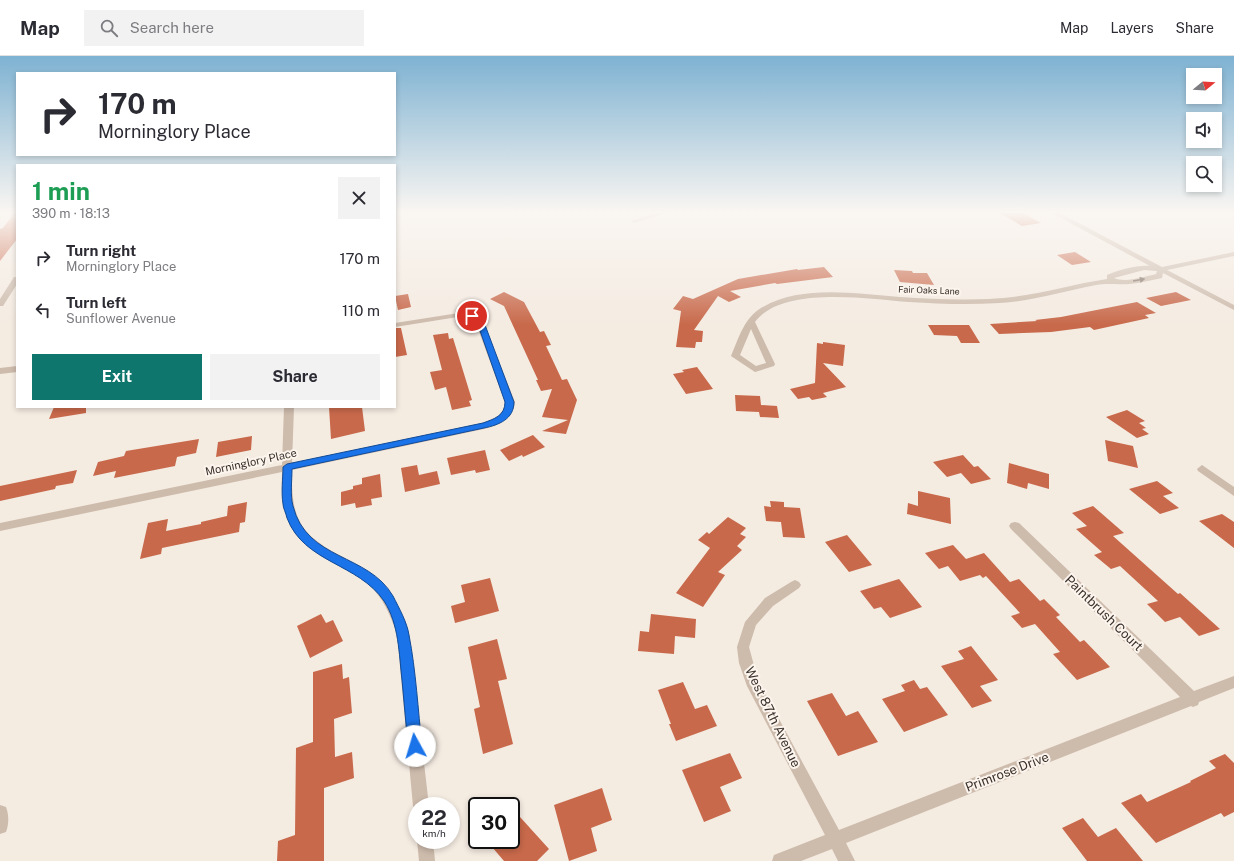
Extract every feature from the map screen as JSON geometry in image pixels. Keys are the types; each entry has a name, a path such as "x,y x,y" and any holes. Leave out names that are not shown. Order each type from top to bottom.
{"street":[{"path":"1124,250 1234,308"},
{"path":"1161,269 1234,254"},
{"name":"Fair Oaks Lane","path":"751,322 768,353 771,364 755,369 735,356 751,322 762,310 786,301 812,296 837,294 946,301 999,301 1036,296 1111,280 1123,282 1145,279 1159,276 1161,269 1144,268 1128,271 1110,277 1111,280"},
{"path":"0,304 16,280"},
{"name":"Morninglory Place","path":"0,527 484,426 505,416 510,409 510,402 482,325 478,320 472,316 456,315 396,325"},
{"path":"0,371 16,369"},
{"path":"288,408 288,504 296,526 305,539 328,556 361,572 371,579 388,598 403,634 420,797"},
{"path":"1202,469 1234,492"},
{"name":"Paintbrush Court","path":"1015,526 1193,700"},
{"name":"West 87th Avenue","path":"795,585 769,602 751,622 742,647 752,682 847,861"},
{"name":"Primrose Drive","path":"780,861 1193,700 1234,682"},
{"path":"0,813 0,826"},
{"path":"426,849 427,861"}],"building":[{"path":"0,250 9,250 0,261"},
{"path":"1075,252 1091,262 1072,265 1057,255"},
{"path":"824,267 833,277 777,284 775,283 730,291 741,297 729,302 718,296 694,330 703,331 702,342 696,342 695,348 676,347 681,311 673,309 683,296 693,299 738,279 797,269"},
{"path":"894,270 912,271 913,273 927,273 934,285 900,282"},
{"path":"504,292 524,302 540,332 544,331 551,345 546,346 562,380 567,379 577,400 566,434 542,431 568,420 542,417 552,389 541,391 536,380 538,380 504,306 490,299"},
{"path":"1176,292 1191,300 1161,306 1146,298"},
{"path":"408,294 411,307 398,310 396,296"},
{"path":"1137,302 1156,313 1145,315 1149,318 1094,330 1090,327 1051,332 999,334 990,324 1037,321 1035,320 1061,317"},
{"path":"928,325 969,325 980,343 961,343 957,336 934,335"},
{"path":"396,328 401,328 407,355 396,357"},
{"path":"448,333 449,339 453,338 472,400 469,401 471,406 452,410 446,387 435,390 430,372 442,370 433,335"},
{"path":"823,342 845,345 843,366 823,363 846,387 823,393 827,397 812,400 809,397 798,399 790,389 815,383 817,343 823,344"},
{"path":"697,367 713,389 686,394 673,374 684,372 682,370"},
{"path":"735,395 760,396 761,405 777,406 779,418 760,417 759,412 736,411"},
{"path":"54,408 86,408 86,413 49,419"},
{"path":"329,408 362,408 365,431 331,439"},
{"path":"1127,410 1145,421 1139,423 1146,428 1142,429 1149,434 1137,438 1106,417"},
{"path":"533,435 545,447 523,457 522,455 509,461 500,450"},
{"path":"252,436 251,450 216,457 218,442"},
{"path":"199,439 196,453 177,457 175,466 114,478 116,471 93,476 98,462 124,456 126,451"},
{"path":"1105,440 1133,446 1138,468 1108,461"},
{"path":"485,450 490,470 476,473 475,470 451,475 447,458"},
{"path":"963,455 974,467 978,466 991,479 971,484 961,473 947,477 933,462"},
{"path":"1009,463 1049,474 1049,489 1028,483 1027,489 1007,483"},
{"path":"417,465 419,475 437,471 440,484 405,492 401,468"},
{"path":"77,470 73,483 56,486 55,489 0,501 0,486"},
{"path":"380,474 382,497 371,499 372,505 356,508 355,503 341,506 341,492 353,489 353,486 362,484 362,478"},
{"path":"1157,481 1173,493 1163,496 1179,508 1160,514 1129,489"},
{"path":"918,491 950,498 951,524 907,514 908,503 918,506"},
{"path":"770,501 784,502 784,507 800,508 805,538 783,537 781,522 766,521 764,506 771,507"},
{"path":"247,502 245,522 240,523 239,532 162,548 161,554 140,559 148,523 168,519 166,531 201,524 201,522 227,516 228,506"},
{"path":"1093,506 1124,533 1113,536 1220,629 1199,636 1180,617 1165,622 1147,604 1158,601 1120,566 1111,569 1094,555 1102,552 1076,529 1087,526 1072,513"},
{"path":"1222,514 1234,522 1234,548 1199,521"},
{"path":"728,517 746,528 740,534 746,537 737,546 742,550 718,572 725,575 703,607 676,593 710,548 698,540 707,532 709,534"},
{"path":"847,535 872,565 849,572 825,542"},
{"path":"953,545 966,559 984,553 1010,582 1019,579 1040,601 1044,599 1060,615 1056,617 1080,642 1084,640 1110,667 1077,680 1053,654 1060,652 1035,624 1022,628 1011,616 1020,613 986,576 983,578 980,575 960,581 948,566 939,569 925,553"},
{"path":"490,578 499,611 455,623 451,606 465,602 461,585"},
{"path":"899,579 922,607 890,618 881,607 874,609 860,591"},
{"path":"321,614 326,623 333,620 343,641 310,658 297,626"},
{"path":"651,614 696,619 695,638 675,636 674,654 638,651 640,631 649,632"},
{"path":"497,639 507,679 498,681 513,744 483,754 474,709 480,707 468,647"},
{"path":"971,646 998,680 980,686 992,701 972,708 941,666 964,659 958,651"},
{"path":"342,664 343,679 349,677 352,713 334,719 335,757 352,752 354,778 324,788 324,861 277,861 278,841 295,835 296,748 313,742 313,672"},
{"path":"914,680 920,689 927,687 948,715 904,732 882,699 905,691 901,685"},
{"path":"683,682 695,709 707,705 717,726 676,741 658,690"},
{"path":"832,693 846,716 858,711 878,742 838,756 807,701"},
{"path":"730,753 742,778 720,787 731,811 704,822 682,770"},
{"path":"1225,754 1234,763 1234,812 1224,817 1221,813 1156,843 1121,803 1141,794 1147,802 1191,782 1190,781 1216,768 1209,761"},
{"path":"602,788 612,820 591,828 597,851 569,861 554,805"},
{"path":"520,817 549,849 537,861 504,861 494,849 520,849"},
{"path":"1083,818 1098,837 1116,828 1143,861 1087,861 1062,828"}],"route":[{"path":"415,746 403,634 396,615 388,598 371,579 361,572 328,556 305,539 290,515 286,494 287,467 484,426 492,424 505,416 510,409 510,402 482,325 472,316"}]}
